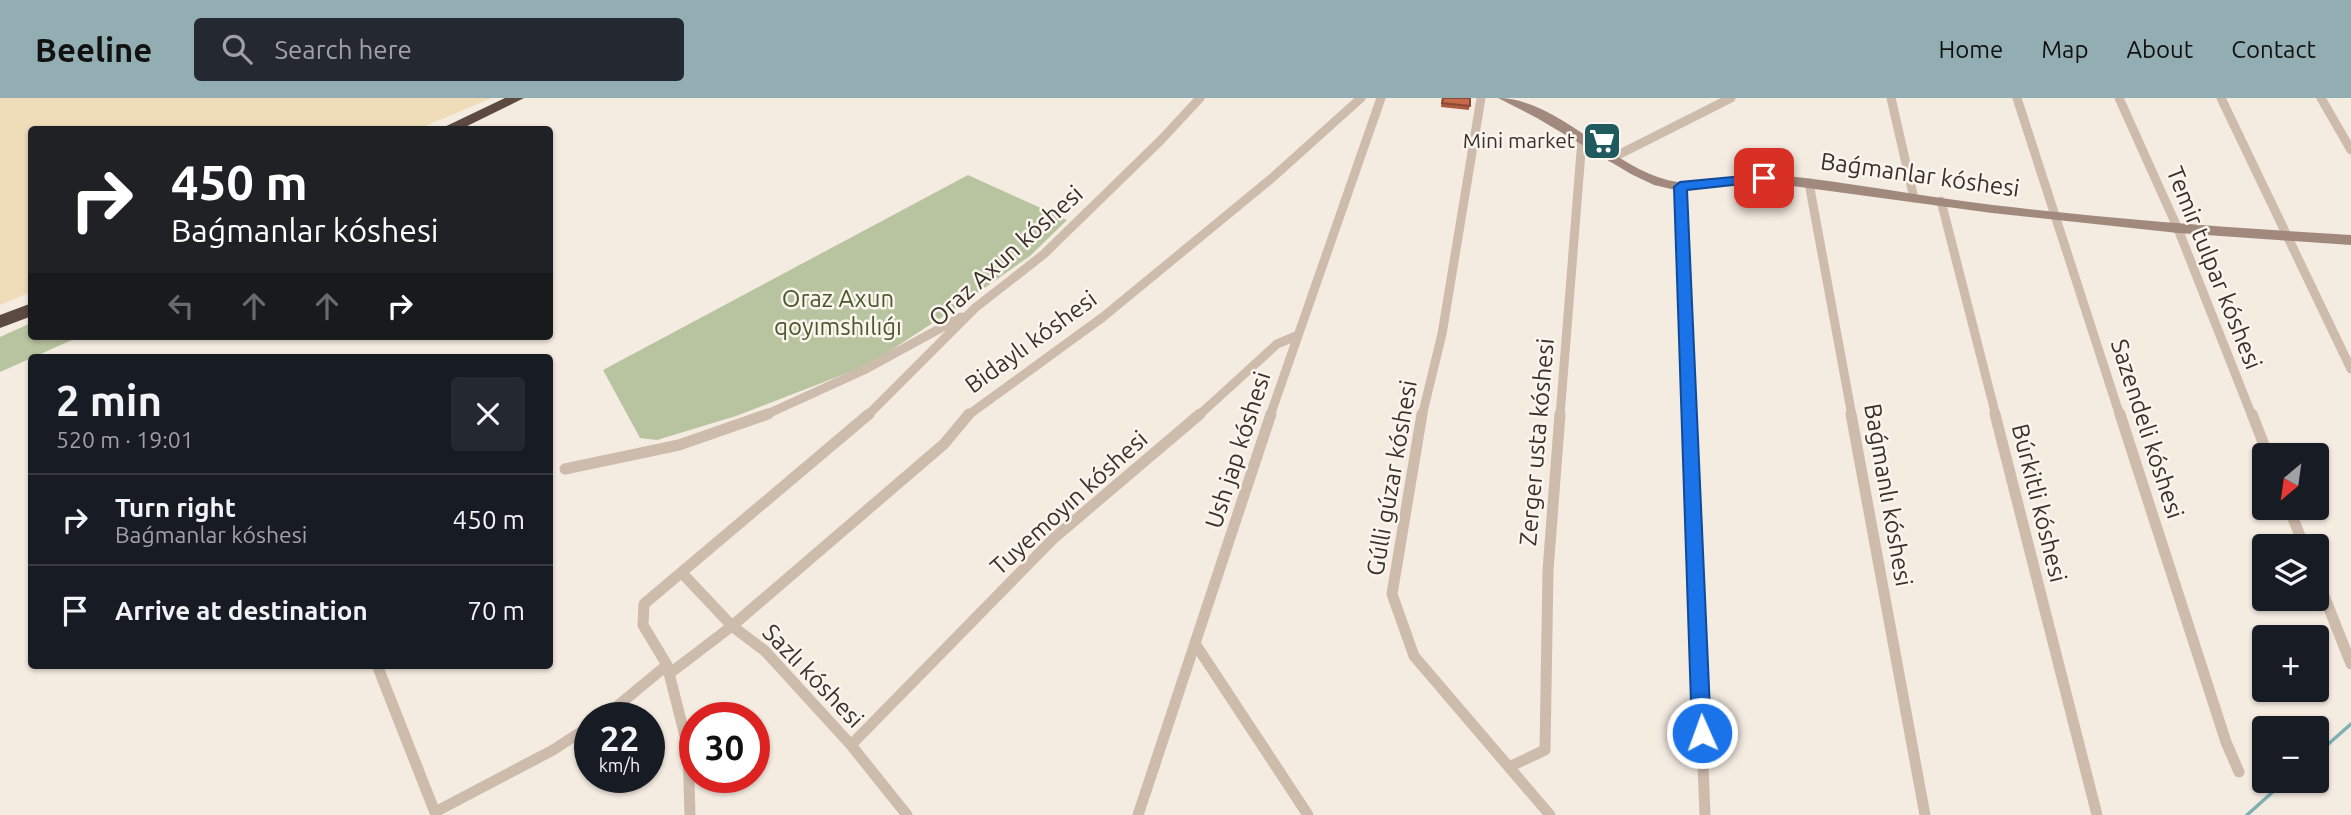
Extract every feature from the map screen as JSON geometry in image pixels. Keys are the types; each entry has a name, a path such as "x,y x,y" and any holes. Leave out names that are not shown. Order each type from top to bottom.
{"highway":[{"path":"454,126 517,98"},
{"path":"0,322 28,311"}],"street":[{"name":"Oraz Axun kóshesi","path":"668,669 643,625 644,604 866,416 975,309 1044,254 1161,140 1200,98"},
{"name":"Bidaylı kóshesi","path":"624,702 732,626 944,444 970,413 1103,317 1272,178 1361,98"},
{"name":"Ush jap kóshesi","path":"1138,815 1296,336 1381,98"},
{"name":"Gúlli gúzar kóshesi","path":"1481,98 1442,334 1423,410 1392,594 1413,656 1550,815"},
{"name":"Baǵmanlar kóshesi","path":"1504,98 1541,114 1612,158 1659,182 1680,187 1746,178 1809,183 2178,229 2351,240"},
{"path":"1612,158 1731,98"},
{"path":"1891,98 1914,198"},
{"name":"Sazendeli kóshesi","path":"2017,98 2221,729 2239,772"},
{"name":"Temir tulpar kóshesi","path":"2119,98 2178,229 2263,443"},
{"path":"2221,98 2289,234 2351,369"},
{"path":"2321,98 2351,150"},
{"name":"Zerger usta kóshesi","path":"1509,767 1545,750 1548,570 1583,139"},
{"name":"Baǵmanlı kóshesi","path":"1809,183 1925,815"},
{"path":"1680,187 1705,815"},
{"name":"Búrkitli kóshesi","path":"1941,201 2097,815"},
{"path":"565,469 694,440 815,396 884,362 975,309"},
{"name":"Tuyemoyın kóshesi","path":"851,745 1054,538 1179,433 1277,344 1296,336"},
{"name":"Sazlı kóshesi","path":"682,573 732,626 765,651 851,745 908,815"},
{"path":"2329,608 2351,664"},
{"path":"1196,645 1308,815"},
{"path":"379,669 431,797 435,813 574,736"},
{"path":"668,669 688,748 690,815"}],"green space":[{"name":"Oraz Axun qoyımshılıǵı","path":"968,175 1067,220 1030,256 868,365 736,416 657,440 640,438 603,370"},
{"path":"28,324 28,340 72,340 40,354 28,354 28,360 0,372 0,337"}],"sand":[{"path":"0,98 492,98 425,126 28,126 28,293 0,305"}],"building":[{"path":"1443,98 1470,98 1470,106 1442,103"}],"waterway":[{"path":"2329,743 2351,724"},
{"path":"2247,815 2272,793"}],"place":[{"name":"Mini market","path":"1602,141"}],"route":[{"path":"1702,733 1680,187 1764,178"}]}
